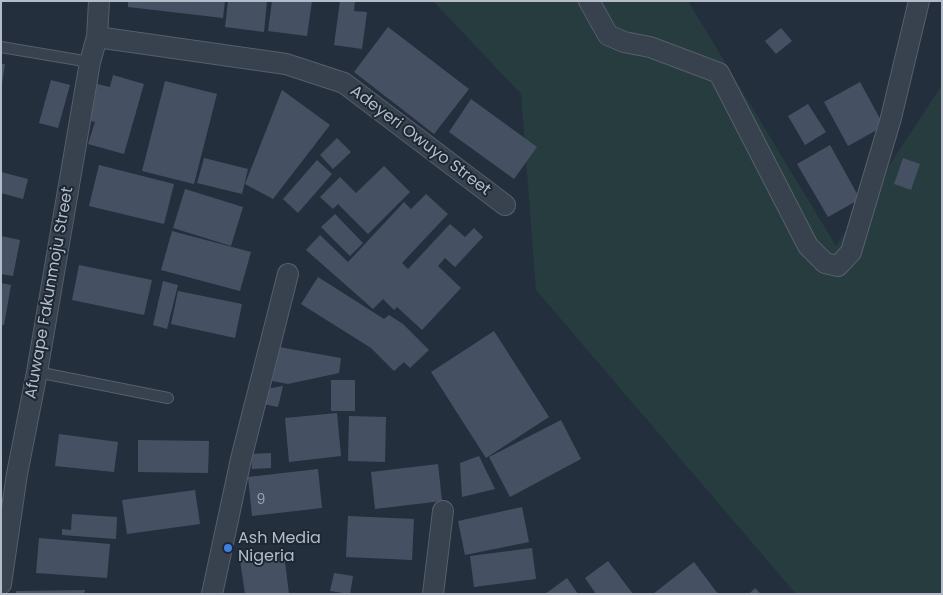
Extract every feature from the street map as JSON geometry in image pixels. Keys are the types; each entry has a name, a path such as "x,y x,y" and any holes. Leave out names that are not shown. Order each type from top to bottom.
{"street":[{"name":"Afuwape Fakunmoju Street","path":"1,584 17,474 37,372 90,62 97,37 99,1"},
{"path":"589,1 608,34 624,42 650,47 719,73 808,246 825,263 838,266 852,252 891,118 919,1"},
{"name":"Adeyeri Owuyo Street","path":"97,37 286,64 344,83 505,205"},
{"path":"212,594 240,459 288,274"},
{"path":"433,594 443,511"}],"lane":[{"path":"1,47 90,62"},
{"path":"37,372 168,398"}],"green space":[{"path":"433,1 688,1 836,246 942,85 942,594 796,594 536,290 521,94"}],"building":[{"path":"128,1 225,1 223,18 128,7"},
{"path":"228,1 267,1 264,32 225,27"},
{"path":"272,1 312,1 307,36 268,31"},
{"path":"340,1 355,1 354,11 367,12 362,49 334,45"},
{"path":"388,27 469,89 434,134 354,72"},
{"path":"781,28 792,41 776,54 765,41"},
{"path":"1,64 5,64 2,84 1,84"},
{"path":"113,75 144,84 124,154 88,144 95,122 83,119 93,83 110,87"},
{"path":"51,80 70,85 58,128 39,123"},
{"path":"165,81 217,94 194,184 142,171"},
{"path":"860,82 884,126 848,146 824,102"},
{"path":"282,90 330,125 273,199 245,184"},
{"path":"471,99 537,147 514,179 449,132"},
{"path":"808,104 826,132 805,145 788,116"},
{"path":"337,138 351,152 333,169 320,155"},
{"path":"830,145 860,199 828,217 797,164"},
{"path":"204,158 248,169 242,194 197,183"},
{"path":"903,158 920,164 911,190 894,184"},
{"path":"317,160 332,174 298,213 283,199"},
{"path":"99,165 174,184 164,224 89,206"},
{"path":"384,166 410,192 368,234 338,204 333,209 320,197 340,177 356,193"},
{"path":"1,172 28,179 23,199 1,193"},
{"path":"185,189 243,207 231,246 173,228"},
{"path":"426,194 448,214 402,263 408,269 450,224 465,237 474,228 483,237 455,267 445,258 438,266 461,288 422,330 397,307 394,310 383,299 373,309 306,250 320,235 348,262 404,202 411,209"},
{"path":"335,214 363,243 350,256 321,227"},
{"path":"172,231 251,252 240,291 161,270"},
{"path":"1,236 20,240 13,276 1,274"},
{"path":"79,265 152,280 144,315 72,300"},
{"path":"318,277 384,319 389,315 403,324 429,350 410,368 404,362 394,371 371,348 301,304"},
{"path":"163,281 178,285 167,329 153,325"},
{"path":"1,283 11,285 4,325 1,325"},
{"path":"178,291 242,304 235,338 171,324"},
{"path":"494,331 549,417 486,458 431,372"},
{"path":"279,347 341,358 339,373 288,384 272,381"},
{"path":"331,380 355,380 355,411 331,411"},
{"path":"283,386 278,407 263,404 266,389"},
{"path":"337,413 341,456 289,462 285,418"},
{"path":"349,416 386,417 385,462 348,461"},
{"path":"561,420 581,459 510,497 489,457"},
{"path":"59,434 118,442 114,472 55,466"},
{"path":"138,440 209,441 208,473 138,472"},
{"path":"271,453 271,468 252,469 251,454"},
{"path":"479,456 495,489 462,497 460,463"},
{"path":"438,464 442,501 375,509 371,472"},
{"path":"318,469 322,508 252,516 248,477"},
{"path":"195,490 200,524 127,534 122,500"},
{"path":"522,507 529,542 465,555 458,521"},
{"path":"72,514 117,517 116,539 62,535 62,529 71,530"},
{"path":"348,516 414,519 412,560 346,557"},
{"path":"39,538 110,544 107,578 36,573"},
{"path":"532,548 536,579 474,587 470,556"},
{"path":"284,554 289,594 245,594 240,560"},
{"path":"608,561 633,594 596,594 585,578"},
{"path":"694,562 718,594 653,594"},
{"path":"334,573 353,576 350,594 330,591"},
{"path":"567,578 578,594 545,594"},
{"path":"755,588 761,594 749,594"},
{"path":"85,590 84,594 16,594 16,591"}],"place":[{"name":"Ash Media Nigeria","path":"228,548"}]}
